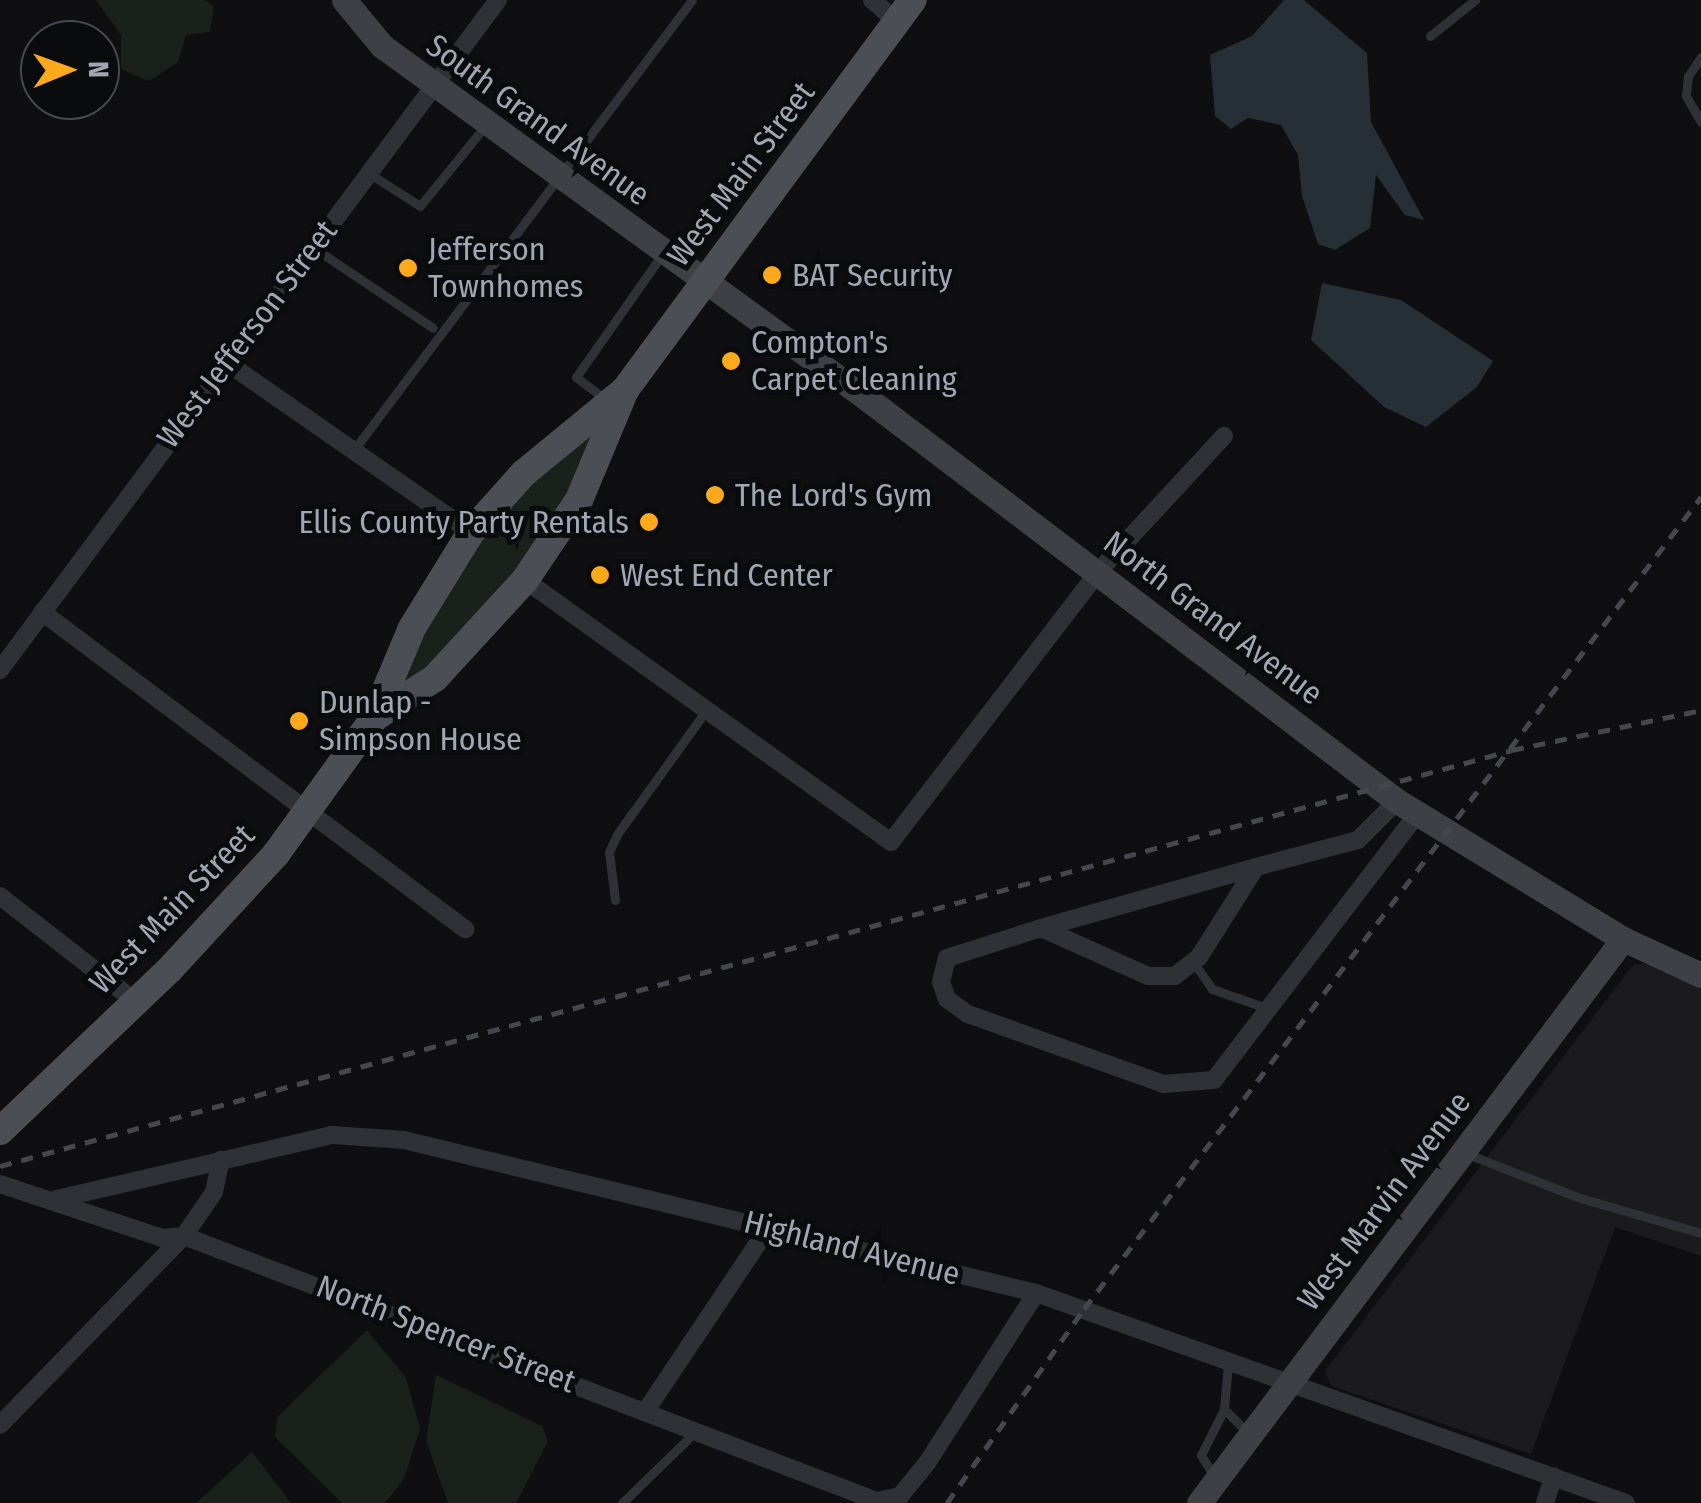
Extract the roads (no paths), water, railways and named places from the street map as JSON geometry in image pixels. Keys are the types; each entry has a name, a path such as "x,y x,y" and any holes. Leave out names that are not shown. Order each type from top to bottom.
{"main road":[{"name":"South Grand Avenue","path":"344,0 382,46 560,172 702,284"},
{"name":"West Main Street","path":"0,1131 135,1000 306,814 374,718 412,628 471,532 524,473 617,396 905,11"},
{"name":"North Grand Avenue","path":"702,284 1099,571 1408,807 1622,939 1701,975"},
{"name":"West Main Street","path":"374,718 435,678 525,580 578,500 617,396"},
{"name":"West Marvin Avenue","path":"1200,1503 1622,939"}],"street":[{"name":"West Jefferson Street","path":"0,670 498,0"},
{"path":"872,0 905,11"},
{"path":"226,362 356,447 471,532"},
{"path":"525,580 884,842 902,831 1099,571 1224,436"},
{"path":"42,612 306,814 465,928"},
{"path":"1408,807 1269,1009 1214,1080 1184,1087 968,1014 947,999 941,982 947,958 1358,840 1408,807"},
{"path":"1041,928 1148,976 1175,976 1194,964 1256,867"},
{"path":"4,905 135,1000"},
{"name":"Highland Avenue","path":"58,1199 333,1135 377,1136 1036,1293 1626,1503"},
{"path":"0,1425 184,1236 214,1192 221,1160"},
{"name":"North Spencer Street","path":"0,1184 58,1199 162,1238 184,1236 646,1409 880,1502"},
{"path":"646,1409 768,1228"},
{"path":"880,1502 900,1496 927,1463 1036,1293"},
{"path":"1544,1503 1554,1476"}],"lane":[{"path":"356,447 692,0"},
{"path":"1430,36 1475,0"},
{"path":"1701,57 1688,76 1686,96 1701,122"},
{"path":"367,172 420,206 489,122"},
{"path":"312,247 433,328"},
{"path":"617,396 576,377 663,254"},
{"path":"615,900 608,852 618,832 705,712"},
{"path":"1194,964 1212,989 1269,1009"},
{"path":"1462,1152 1577,1196 1701,1233"},
{"path":"1218,1478 1201,1455 1224,1409 1228,1362"},
{"path":"1224,1409 1250,1434"},
{"path":"622,1503 698,1430"}],"railway":[{"path":"947,1503 1084,1309 1701,497"},
{"path":"0,1166 1512,750 1701,710"}],"place":[{"name":"Jefferson Townhomes","path":"408,268"},
{"name":"BAT Security","path":"772,275"},
{"name":"Compton's Carpet Cleaning","path":"731,361"},
{"name":"The Lord's Gym","path":"715,495"},
{"name":"Ellis County Party Rentals","path":"649,522"},
{"name":"West End Center","path":"600,575"},
{"name":"Dunlap - Simpson House","path":"299,721"}]}
